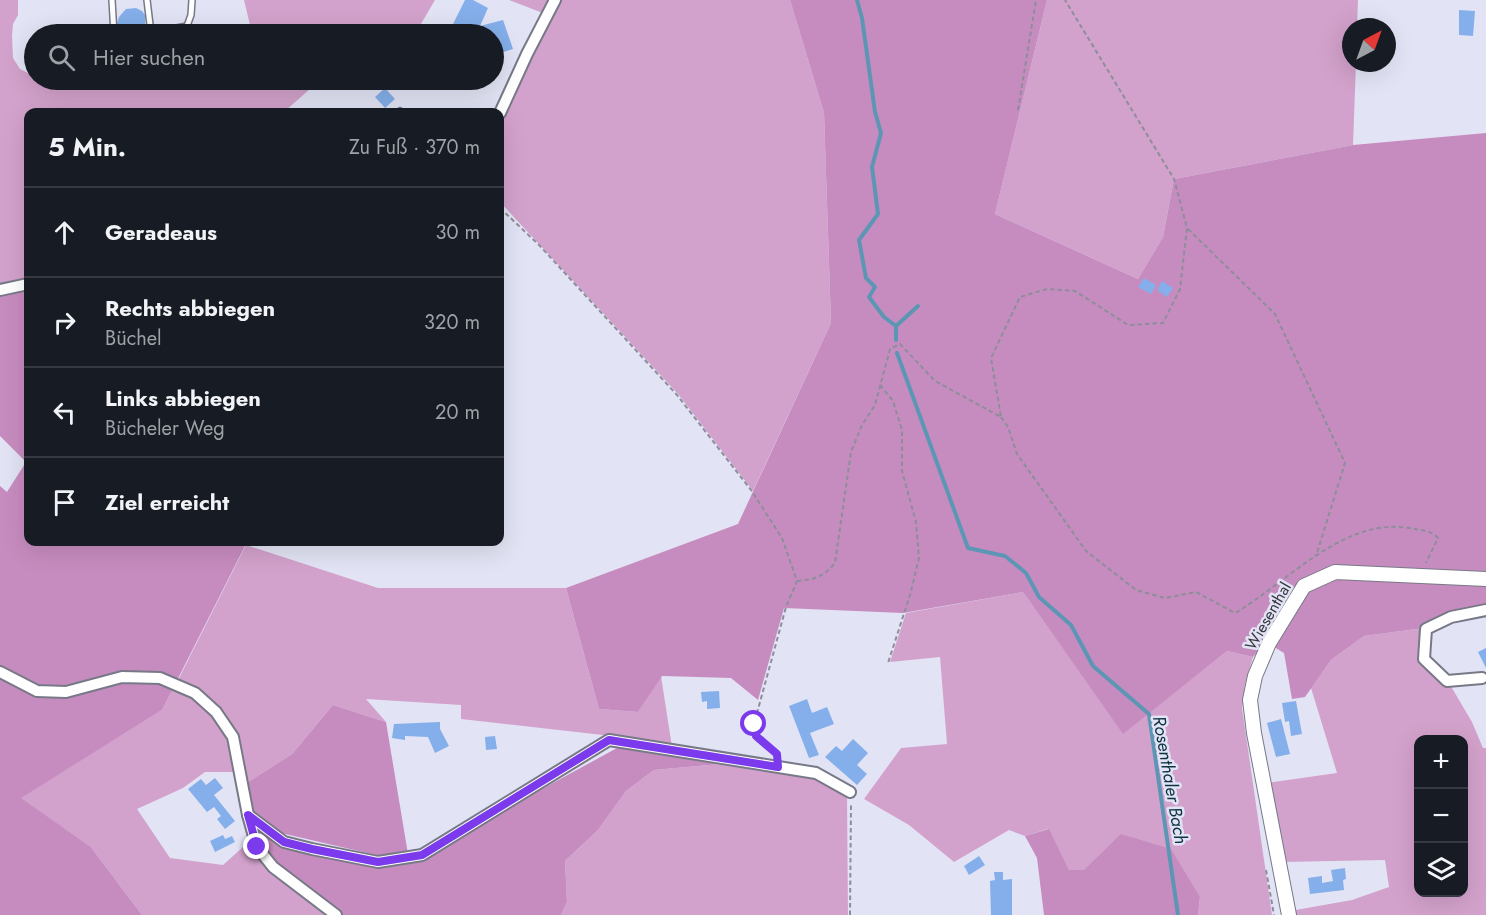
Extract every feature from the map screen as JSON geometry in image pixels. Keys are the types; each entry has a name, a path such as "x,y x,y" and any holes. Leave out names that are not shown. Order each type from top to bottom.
{"street":[{"path":"502,108 526,54 555,0"},
{"path":"0,290 24,285"},
{"name":"Wiesenthal","path":"1289,915 1254,733 1250,700 1255,676 1269,643 1304,586 1335,572 1486,579"},
{"path":"1482,678 1447,681 1424,659 1426,629 1451,617 1486,610"},
{"path":"0,672 37,691 66,692 122,677 160,678 195,693 216,712 233,736 248,815 257,847 273,867 336,915"},
{"path":"248,815 284,842 378,862 422,855 609,740 816,773 850,792"}],"lane":[{"path":"112,0 113,24"},
{"path":"147,0 149,24"},
{"path":"189,24 192,0"}],"path":[{"path":"1017,110 1036,0"},
{"path":"1065,0 1174,179 1187,228 1180,289 1163,323 1128,325 1075,291 1047,289 1020,297 991,358 1001,417 1008,427 1017,454 1086,551 1136,591 1165,598 1196,592 1235,613 1316,556 1360,532 1397,526 1431,531 1438,538 1418,576"},
{"path":"504,212 539,245 677,395 751,490 782,538 797,581 786,607 754,724 756,736 777,754 778,767"},
{"path":"1187,228 1275,314 1345,463 1316,556"},
{"path":"797,581 810,580 825,574 835,563 851,452 862,425 875,405 890,350 900,344 935,381 1001,417"},
{"path":"880,386 892,401 902,430 902,471 916,522 919,558 910,595 888,663"},
{"path":"850,792 850,915"}],"shaded area":[{"path":"0,0 18,0 18,15 13,24 13,58 24,71 24,90 309,90 288,108 24,108 24,283 0,288"},
{"path":"244,0 435,0 421,24 250,24"},
{"path":"509,0 556,0 548,15"},
{"path":"561,0 790,0 824,113 831,323 753,491 678,394 504,206 504,110"},
{"path":"790,0 1047,0 995,214 1138,279 1163,237 1174,179 1353,145 1486,133 1486,609 1424,628 1364,636 1331,660 1305,697 1292,699 1284,653 1266,642 1253,657 1227,651 1123,734 1023,592 903,613 784,608 758,700 731,678 662,676 638,712 599,709 566,588 738,524 831,323 824,113"},
{"path":"1047,0 1358,0 1357,18 1342,18 1342,72 1356,72 1353,145 1174,179 1163,237 1138,279 995,214"},
{"path":"24,287 24,460 0,436 0,292"},
{"path":"24,465 24,546 245,546 162,710 21,798 91,847 142,915 0,915 0,486 7,492"},
{"path":"245,546 249,546 378,588 566,588 599,709 638,712 661,676 672,747 629,738 461,719 461,705 366,699 386,722 333,705 292,754 245,784 219,713 176,684"},
{"path":"1023,592 1123,733 1227,651 1253,657 1245,684 1242,708 1272,915 1198,915 1200,897 1084,870 1069,870 1048,829 1025,836 1009,830 954,862 909,825 864,799 901,748 947,744 940,657 890,662 906,613"},
{"path":"1424,628 1423,660 1449,683 1472,722 1483,748 1486,748 1486,915 1291,915 1290,911 1352,900 1389,887 1385,860 1284,862 1266,783 1337,773 1311,688 1331,660 1364,636"},
{"path":"174,686 192,695 208,707 222,722 231,740 237,772 205,772 183,788 137,809 170,858 223,865 252,839 330,915 142,915 91,847 20,798 162,710"},
{"path":"333,705 386,722 408,854 380,856 255,827 245,784 292,754"},
{"path":"628,742 731,763 654,770 626,791 598,830 565,861 567,902 561,915 340,915 273,863 256,833 381,861 423,858 463,832"},
{"path":"731,763 815,775 847,793 848,915 561,915 567,902 565,861 598,830 626,791 654,770"},
{"path":"1049,829 1069,870 1084,870 1121,834 1171,849 1200,897 1198,915 1044,915 1037,858 1025,836"}],"building":[{"path":"465,0 473,0 488,8 481,24 453,24"},
{"path":"136,8 142,11 145,15 145,24 117,24 119,17 126,9"},
{"path":"1459,10 1475,11 1473,36 1459,35"},
{"path":"503,20 513,49 504,52 504,24 488,24"},
{"path":"383,90 387,90 395,99 385,108 375,97"},
{"path":"1144,278 1156,285 1151,294 1138,287"},
{"path":"1162,281 1173,288 1167,297 1157,290"},
{"path":"1486,648 1486,668 1478,652"},
{"path":"719,691 720,708 707,709 707,701 702,702 701,692"},
{"path":"807,699 812,713 827,707 834,724 810,733 819,755 809,758 789,706"},
{"path":"1296,701 1302,734 1291,736 1289,721 1285,722 1282,703"},
{"path":"1281,719 1290,754 1276,757 1267,723"},
{"path":"440,722 440,729 449,746 435,753 428,737 405,736 405,740 392,738 394,724"},
{"path":"495,736 497,749 486,750 485,737"},
{"path":"853,739 868,753 857,765 867,774 857,785 825,757 836,746 842,751"},
{"path":"215,778 223,788 214,795 235,821 225,829 217,819 221,816 214,807 207,812 188,789 201,779 206,785"},
{"path":"223,835 225,839 232,836 235,842 215,852 210,841"},
{"path":"979,856 985,865 969,875 964,866"},
{"path":"1345,868 1344,890 1310,894 1308,878 1322,876 1322,883 1333,881 1331,870"},
{"path":"994,872 1003,872 1003,880 1012,879 1012,915 991,915 990,881 995,880"}],"waterway":[{"name":"Rosenthaler Bach","path":"857,0 862,18 875,112 881,133 872,167 878,214 859,240 866,278 875,287 869,297 884,317 896,326 896,340"},
{"path":"896,326 918,306"},
{"name":"Rosenthaler Bach","path":"897,353 968,548 1005,556 1026,573 1039,597 1071,625 1093,666 1149,714 1178,915"}],"route":[{"path":"257,847 248,815 284,842 312,849 378,862 422,855 609,740 778,767 777,754 756,736 754,724"}]}
